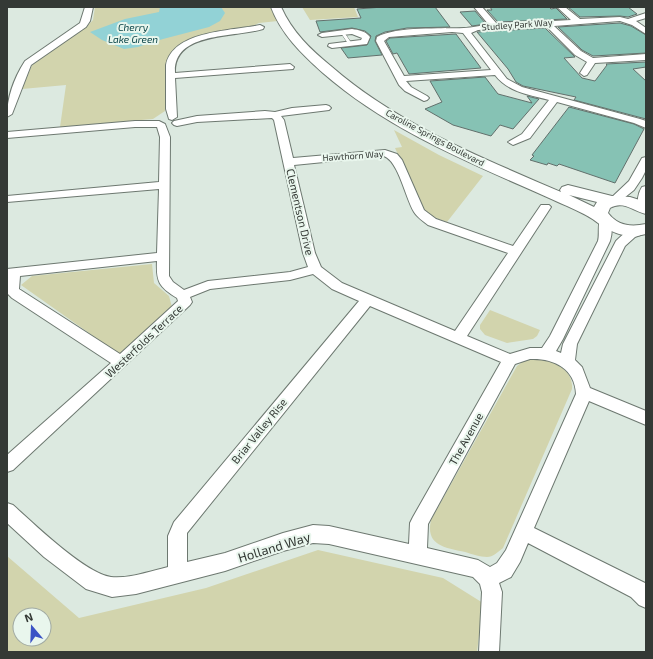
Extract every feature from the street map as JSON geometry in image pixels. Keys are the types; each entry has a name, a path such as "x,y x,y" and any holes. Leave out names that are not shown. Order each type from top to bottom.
{"main road":[{"name":"Caroline Springs Boulevard","path":"276,7 283,21 293,35 312,57 344,84 370,103 454,151 567,200 621,229 644,230"},
{"name":"Caroline Springs Boulevard","path":"289,7 299,24 318,48 351,76 386,101 432,127 484,154 567,190 613,201 630,202 645,208"},
{"path":"604,219 600,209 606,203 613,201"}],"street":[{"path":"7,114 28,63 83,25 86,21 89,7"},
{"path":"478,7 494,27"},
{"path":"561,7 577,21"},
{"path":"629,21 646,14 639,7"},
{"name":"Studley Park Way","path":"643,123 509,85 496,72 468,36 468,31 473,29 494,27 620,19 629,21 646,32"},
{"path":"547,23 578,53 592,61 646,57"},
{"name":"Westerfolds Terrace","path":"7,465 185,302 183,295 164,282 164,185 172,59 176,53 190,43 210,36 260,27"},
{"path":"322,35 356,32 364,34 366,37 380,38 395,34 452,30 468,31"},
{"path":"332,46 364,42 366,37"},
{"path":"380,38 380,41 408,89 424,98"},
{"path":"584,73 592,61"},
{"path":"171,76 290,68"},
{"path":"401,79 496,72"},
{"path":"513,142 526,136 555,99"},
{"path":"7,135 197,119 265,114 275,115 292,111 326,108"},
{"name":"Clementson Drive","path":"275,115 279,120 309,253 315,269 337,286 510,360"},
{"name":"Hawthorn Way","path":"288,162 390,154 397,160 420,211 424,216 432,222 516,251"},
{"path":"613,201 629,191 646,160"},
{"path":"7,199 164,185"},
{"path":"645,208 644,194 646,189"},
{"path":"458,338 545,207"},
{"path":"546,354 556,339 604,241 606,234 604,219"},
{"path":"567,361 570,344 620,244 631,234 644,230"},
{"path":"121,362 15,294 12,290 10,272 164,256"},
{"path":"183,295 208,285 290,276 315,269"},
{"name":"Briar Valley Rise","path":"178,573 177,536 180,528 368,299"},
{"path":"489,652 492,592 488,578 504,570 513,556 584,392 575,369 567,361 546,354 528,353 510,360"},
{"name":"The Avenue","path":"418,555 419,523 510,360"},
{"path":"584,392 646,418"},
{"name":"Holland Way","path":"7,511 52,551 93,582 112,587 136,584 225,562 283,542 313,534 329,535 478,569 488,578"},
{"path":"524,532 638,590 646,598"}],"lane":[{"path":"343,33 350,44"}],"green space":[{"path":"95,7 271,7 278,21 259,23 246,29 186,43 169,55 165,111 153,119 60,127 66,85 22,89 32,65 87,26 93,20"},
{"path":"302,7 354,7 358,17 310,20"},
{"path":"394,130 439,155 483,176 447,222 430,216 423,208 395,148 402,147"},
{"path":"152,264 154,283 169,296 172,307 120,355 21,285 32,276"},
{"path":"490,310 540,330 537,336 533,339 507,343 485,335 480,329 480,325"},
{"path":"535,358 555,363 566,371 572,382 572,389 503,548 489,557 484,557 444,547 434,540 431,535 431,520 517,366 525,360"},
{"path":"318,550 443,578 483,603 477,652 7,652 7,556 79,618 206,588"}],"water":[{"name":"Cherry Lake Green","path":"160,7 221,7 225,13 220,21 209,27 138,47 124,49 102,40 90,32 125,19 159,12"}],"building":[{"path":"383,7 435,7 450,27 407,28 385,32 376,36 375,41 382,55 348,58 341,48 367,45 371,36 365,31 352,28 320,32 316,21 361,18 357,9"},
{"path":"490,7 556,8 567,19 498,22 487,10 492,10"},
{"path":"568,7 628,7 637,14 628,17 580,17"},
{"path":"475,11 486,24 472,26 460,12"},
{"path":"620,23 631,26 646,35 646,53 593,56 582,50 558,27"},
{"path":"545,28 575,57 564,58 582,78 595,81 607,65 606,64 646,62 646,67 633,69 646,81 646,119 574,100 576,97 523,86 516,82 508,69 477,32"},
{"path":"456,34 481,68 409,74 397,53 393,54 386,41 390,38"},
{"path":"485,77 498,94 532,103 527,96 539,99 513,129 500,125 491,136 453,125 425,109 442,102 430,81"},
{"path":"569,107 634,124 644,129 615,183 559,164 557,166 548,163 547,165 530,160 534,156 532,155"}]}
